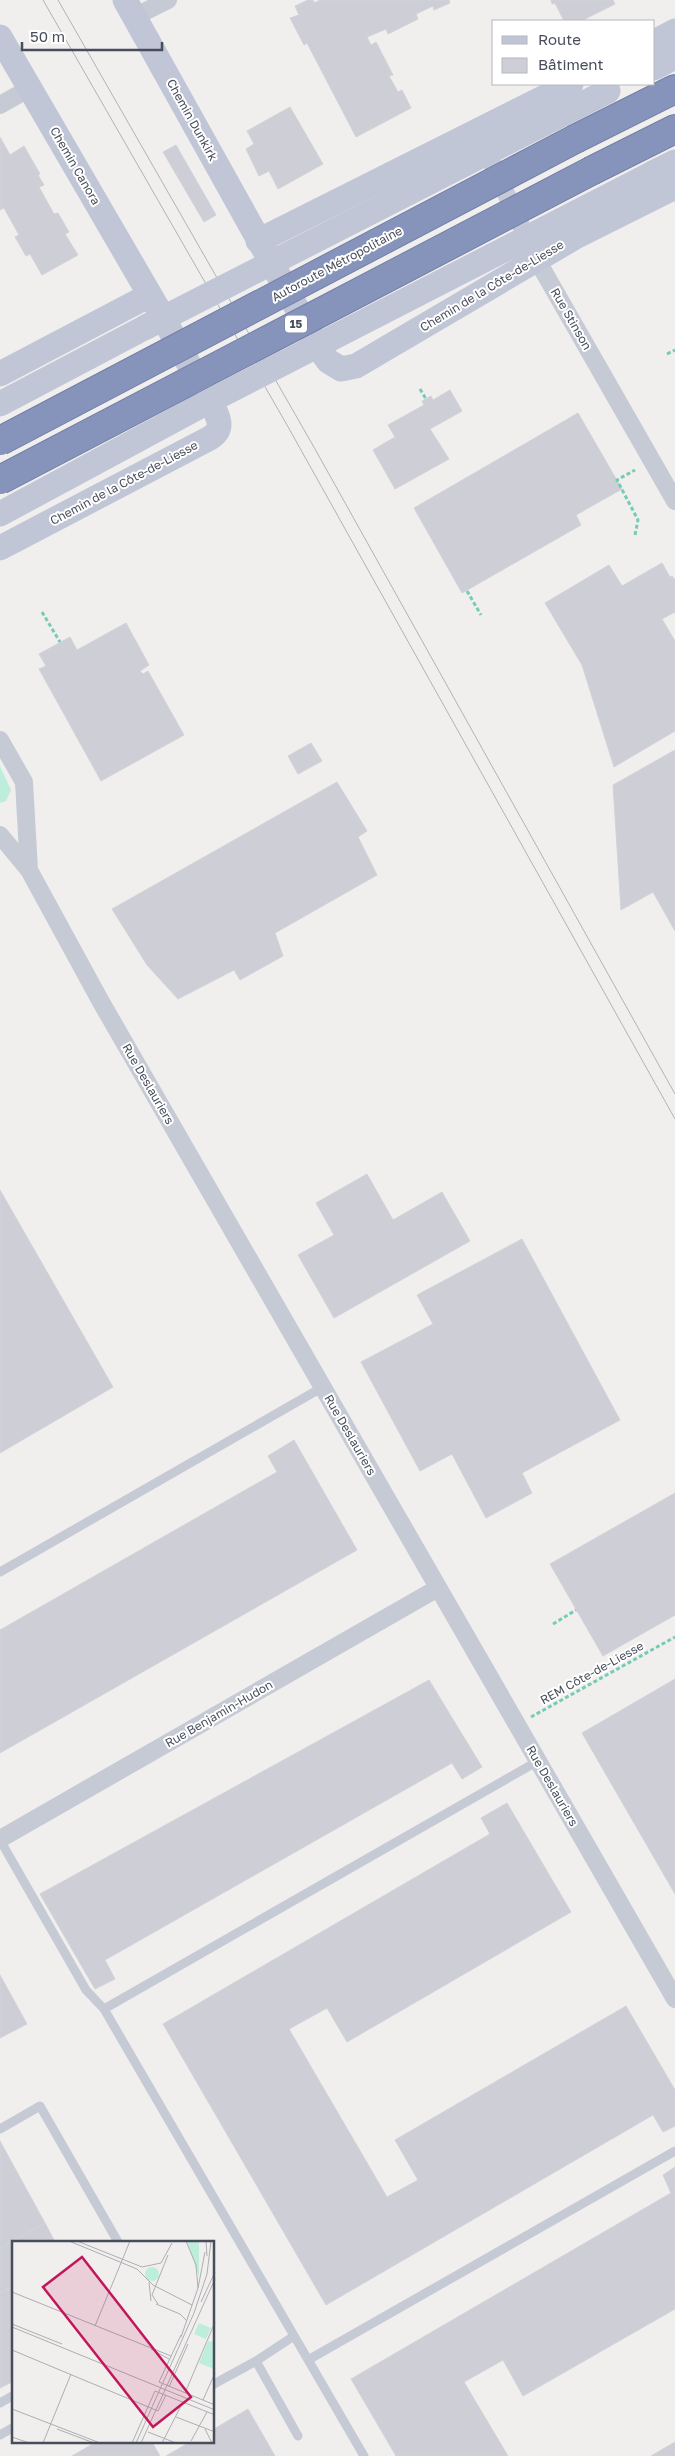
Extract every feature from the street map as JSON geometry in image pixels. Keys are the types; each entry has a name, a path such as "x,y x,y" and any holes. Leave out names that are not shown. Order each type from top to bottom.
{"highway":[{"name":"Autoroute Métropolitaine","path":"0,441 577,138 675,89"},
{"name":"15","path":"0,480 675,129"}],"street":[{"path":"130,8 168,0"},
{"name":"Chemin Dunkirk","path":"130,8 241,206 258,241"},
{"path":"655,41 675,31"},
{"name":"Chemin Canora","path":"0,36 150,295"},
{"path":"655,68 675,58"},
{"path":"258,241 569,85"},
{"path":"0,105 30,88"},
{"path":"0,404 615,88"},
{"name":"Rue Stinson","path":"476,130 537,260 675,501"},
{"name":"Chemin de la Côte-de-Liesse","path":"0,514 422,290 675,162"},
{"name":"Chemin de la Côte-de-Liesse","path":"258,241 323,355 334,366 346,370 369,359 577,236 675,187"},
{"path":"0,374 150,295"},
{"name":"Chemin de la Côte-de-Liesse","path":"0,548 217,433 219,423 216,413 150,295"},
{"name":"Rue Deslauriers","path":"0,740 24,782 29,870"},
{"name":"Rue Deslauriers","path":"0,835 29,870 96,993 675,2000"},
{"name":"Rue Benjamin-Hudon","path":"0,1839 438,1588"}],"lane":[{"path":"0,1572 323,1387"},
{"path":"104,2008 538,1761"},
{"path":"0,1839 86,1990 104,2008 364,2456"},
{"path":"0,2129 40,2106 117,2241"},
{"path":"308,2360 675,2151"},
{"path":"215,2383 256,2361 294,2336"},
{"path":"256,2361 298,2436"},
{"path":"0,2403 12,2396"},
{"path":"0,2435 12,2428"}],"path":[{"path":"667,354 675,350"},
{"path":"420,389 426,399"},
{"path":"635,470 617,480 638,520 635,534"},
{"path":"467,590 481,615"},
{"path":"42,612 60,642"},
{"path":"552,1624 576,1610"},
{"name":"REM Côte-de-Liesse","path":"517,1725 675,1637"}],"green space":[{"path":"0,766 11,790 6,801 0,803"}],"building":[{"path":"308,0 313,0 314,3 320,0 449,0 450,3 434,10 433,6 416,14 418,19 388,34 386,29 367,37 371,45 376,42 393,75 389,76 398,92 402,90 411,108 356,137 307,43 304,45 290,18 299,15 295,6"},
{"path":"551,0 613,0 615,4 583,20 564,20 555,3 552,4"},
{"path":"290,107 323,164 278,189 269,171 259,176 246,149 254,144 247,131"},
{"path":"0,137 10,155 24,146 40,174 38,175 44,185 39,187 54,214 58,213 69,232 65,234 78,255 42,275 30,254 26,256 15,237 19,235 4,208 0,210"},
{"path":"176,145 216,215 204,222 163,152"},
{"path":"450,390 462,411 430,429 449,459 395,489 373,450 395,437 388,425 424,405 422,401 431,396 433,400"},
{"path":"578,413 622,489 576,515 581,525 462,593 414,508"},
{"path":"662,563 670,577 672,576 675,580 675,612 662,619 675,641 675,731 614,767 582,665 545,603 609,565 622,586"},
{"path":"126,623 149,665 140,671 143,674 148,671 184,735 101,781 39,669 46,666 39,654 70,637 77,650"},
{"path":"311,743 322,761 298,774 288,756"},
{"path":"675,750 675,931 653,892 621,910 613,785"},
{"path":"337,782 367,831 358,837 377,875 275,933 283,956 240,980 234,970 178,999 147,965 112,909"},
{"path":"367,1174 393,1220 442,1192 470,1241 334,1318 298,1255 334,1235 316,1203"},
{"path":"0,1190 113,1387 0,1453"},
{"path":"522,1239 620,1420 522,1473 532,1493 486,1518 452,1454 420,1471 361,1362 433,1324 417,1295"},
{"path":"294,1440 357,1550 0,1753 0,1630 277,1472 268,1456"},
{"path":"675,1493 675,1615 603,1656 550,1564"},
{"path":"675,1679 675,1894 582,1733"},
{"path":"429,1680 482,1767 462,1779 452,1763 105,1960 115,1979 95,1989 40,1894"},
{"path":"507,1803 571,1912 347,2042 327,2008 289,2029 387,2197 418,2180 395,2140 626,2006 675,2090 675,2126 663,2132 653,2115 326,2305 163,2024 490,1834 481,1818"},
{"path":"0,1975 27,2024 0,2038"},
{"path":"0,2141 45,2223 0,2248"},
{"path":"675,2167 675,2309 523,2396 503,2360 464,2382 508,2456 396,2456 351,2379 671,2193 663,2175"},
{"path":"45,2223 54,2241 13,2241"},
{"path":"12,2241 12,2287 0,2293 0,2248"},
{"path":"12,2287 12,2382 0,2388 0,2293"},
{"path":"248,2409 275,2456 166,2456 187,2444 215,2444 215,2428"},
{"path":"675,2442 675,2456 651,2456"},
{"path":"93,2444 153,2444 160,2456 72,2456"}],"tram line":[{"path":"43,0 287,425 675,1119"},
{"path":"58,0 315,449 675,1094"}]}
